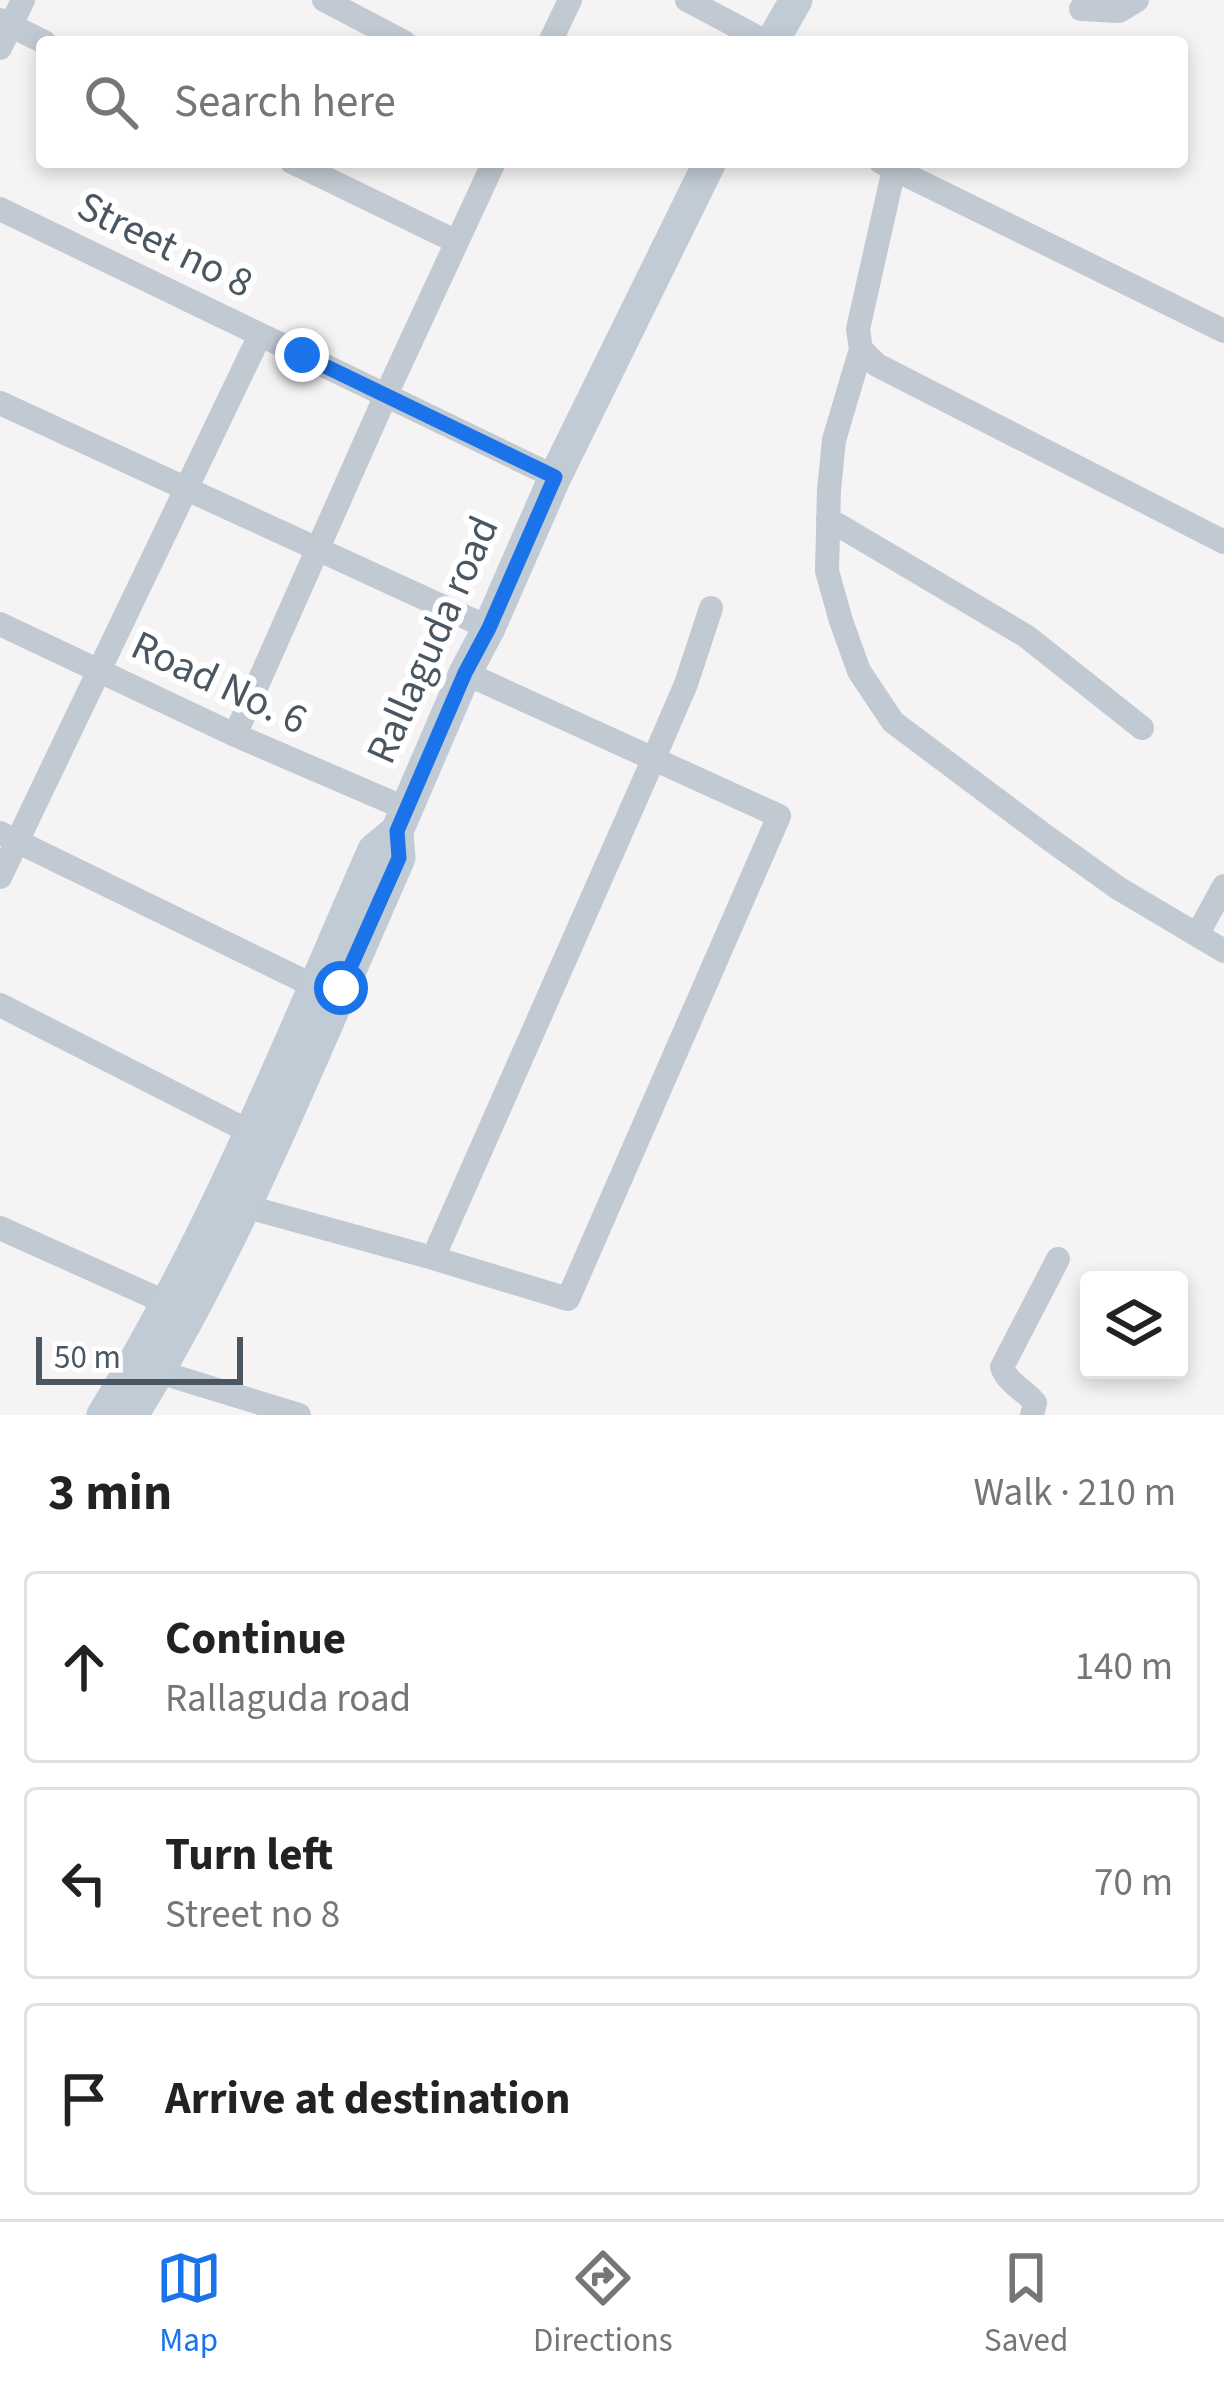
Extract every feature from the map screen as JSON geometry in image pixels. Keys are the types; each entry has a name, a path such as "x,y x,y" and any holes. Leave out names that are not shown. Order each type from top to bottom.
{"main road":[{"path":"773,36 796,0"},
{"name":"Rallaguda road","path":"132,1415 244,1206 465,673 707,168"},
{"name":"Rallaguda road","path":"103,1415 167,1304 252,1133 314,986 394,837"}],"street":[{"path":"23,0 4,31 36,40"},
{"path":"324,0 393,36"},
{"path":"553,36 569,0"},
{"path":"687,0 757,36"},
{"path":"1081,8 1119,11 1138,0"},
{"path":"304,168 457,242"},
{"path":"235,735 491,168"},
{"path":"891,168 858,329 861,349 834,440 828,519 827,571 860,671 893,722 1118,888 1224,951"},
{"path":"900,168 1224,331"},
{"name":"Street no 8","path":"0,209 555,477"},
{"path":"0,877 9,837 100,671 260,334"},
{"path":"861,349 877,365 1224,542"},
{"path":"0,404 489,628"},
{"path":"828,519 1026,636 1142,728"},
{"path":"434,1258 686,684 711,608"},
{"name":"Road No. 6","path":"0,624 235,735 394,837"},
{"path":"244,1206 568,1299 779,816 465,673"},
{"path":"9,837 314,986"},
{"path":"1197,935 1224,886"},
{"path":"0,1005 252,1133"},
{"path":"0,1228 167,1304"},
{"path":"1032,1415 1035,1403 1006,1379 1002,1367 1058,1259"},
{"path":"159,1372 299,1415"}],"route":[{"path":"302,355 555,477 397,831 399,858 341,988"}]}
